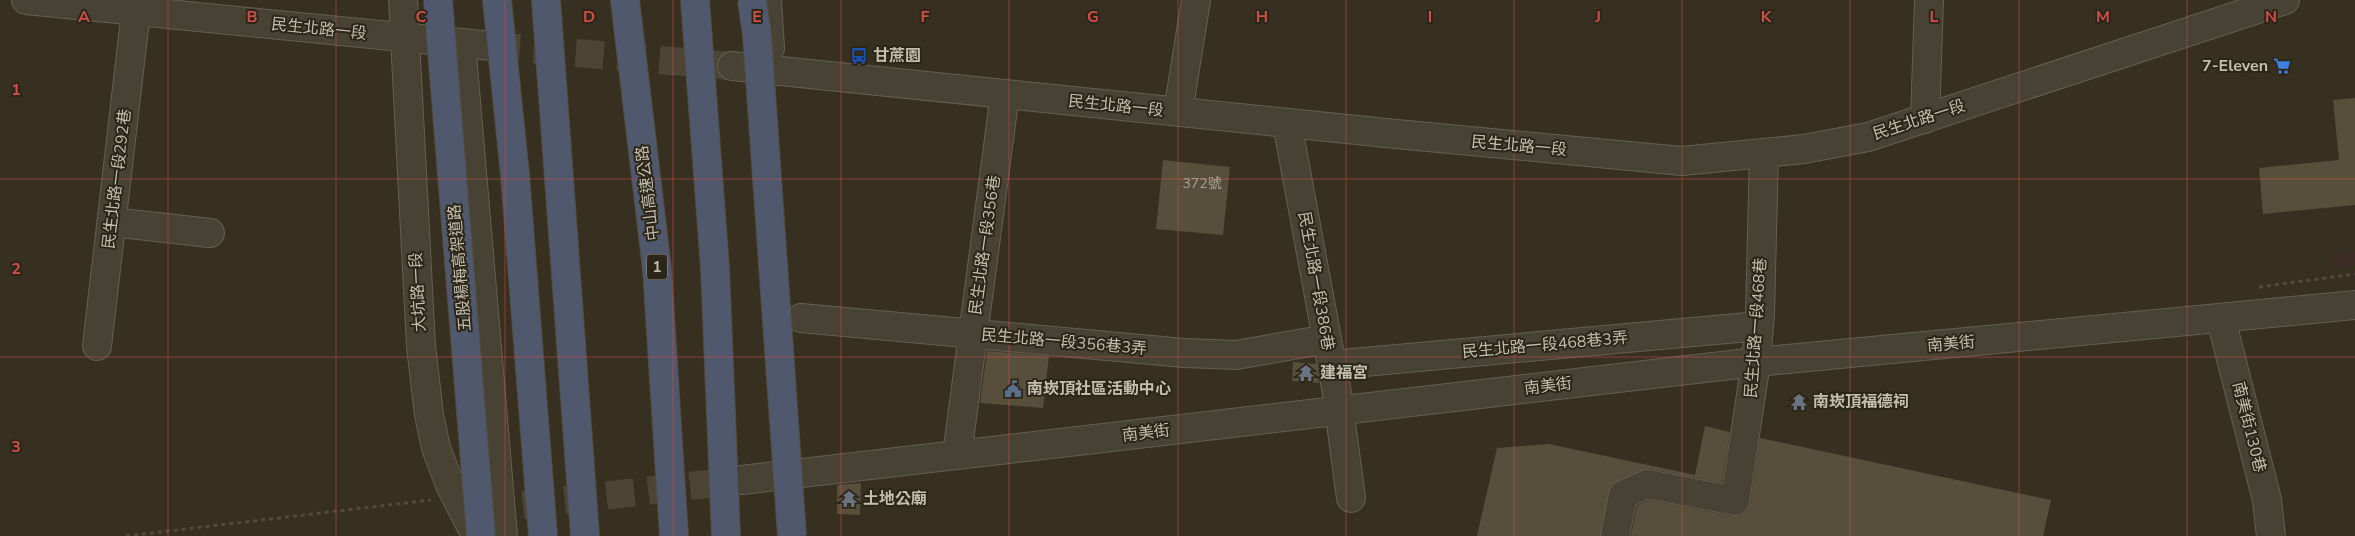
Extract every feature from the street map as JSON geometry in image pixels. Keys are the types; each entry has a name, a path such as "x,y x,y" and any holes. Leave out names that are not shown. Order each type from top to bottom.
{"highway":[{"name":"五股楊梅高架道路","path":"438,0 481,536"},
{"path":"497,0 515,175 543,536"},
{"path":"546,0 585,536"},
{"name":"中山高速公路","path":"625,0 657,269 674,536"},
{"path":"696,0 715,268 726,536"},
{"path":"752,0 757,36 792,536"}],"street":[{"name":"民生北路一段","path":"26,0 492,46"},
{"name":"大坑路一段","path":"402,0 406,37 422,356 432,431 436,448 459,505 476,536"},
{"path":"767,0 771,70"},
{"path":"1178,112 1196,0"},
{"path":"1925,119 1929,0"},
{"name":"民生北路一段","path":"732,66 1682,161 1804,149 1868,137 2285,0"},
{"name":"民生北路一段292巷","path":"97,346 136,11"},
{"path":"461,43 512,506 503,536"},
{"name":"民生北路一段356巷","path":"956,455 1005,94"},
{"name":"民生北路一段386巷","path":"1287,123 1329,352 1351,498"},
{"name":"民生北路一段468巷","path":"1615,536 1623,495 1647,484 1735,501 1756,362 1759,326 1764,153"},
{"path":"112,222 210,233"},
{"name":"南美街","path":"742,480 1756,362 2355,305"},
{"name":"民生北路一段356巷3弄","path":"801,318 1184,353 1236,355 1329,352"},
{"name":"南美街130巷","path":"2221,319 2267,500 2271,536"},
{"name":"民生北路一段468巷3弄","path":"1329,352 1759,326"},
{"path":"459,505 512,506"}],"path":[{"path":"126,536 459,505"}],"shaded area":[{"path":"2355,253 2355,265 2334,267 2333,256"}],"building":[{"path":"2355,98 2355,205 2263,214 2259,168 2339,160 2333,100"},
{"path":"1163,160 1230,167 1223,235 1156,229"},
{"name":"南崁頂社區活動中心","path":"987,351 1049,356 1043,408 980,403"},
{"name":"建福宮","path":"1293,362 1316,364 1319,383 1292,381"},
{"path":"1705,426 1730,432 1722,483 1650,469 1641,470 1610,486 1600,536 1477,536 1497,448 1549,444 1695,475"},
{"path":"1760,438 2051,500 2043,536 1631,536 1637,506 1649,500 1732,516 1740,516 1747,511 1750,503"},
{"name":"土地公廟","path":"861,483 860,515 837,514 837,485"}],"tunnel":[{"path":"492,46 732,66"},
{"path":"523,505 742,480"}],"place":[{"name":"甘蔗園","path":"859,56"},
{"name":"7-Eleven","path":"2282,66"},
{"name":"建福宮","path":"1306,373"},
{"name":"南崁頂社區活動中心","path":"1013,389"},
{"name":"南崁頂福德祠","path":"1799,402"},
{"name":"土地公廟","path":"849,499"}]}
